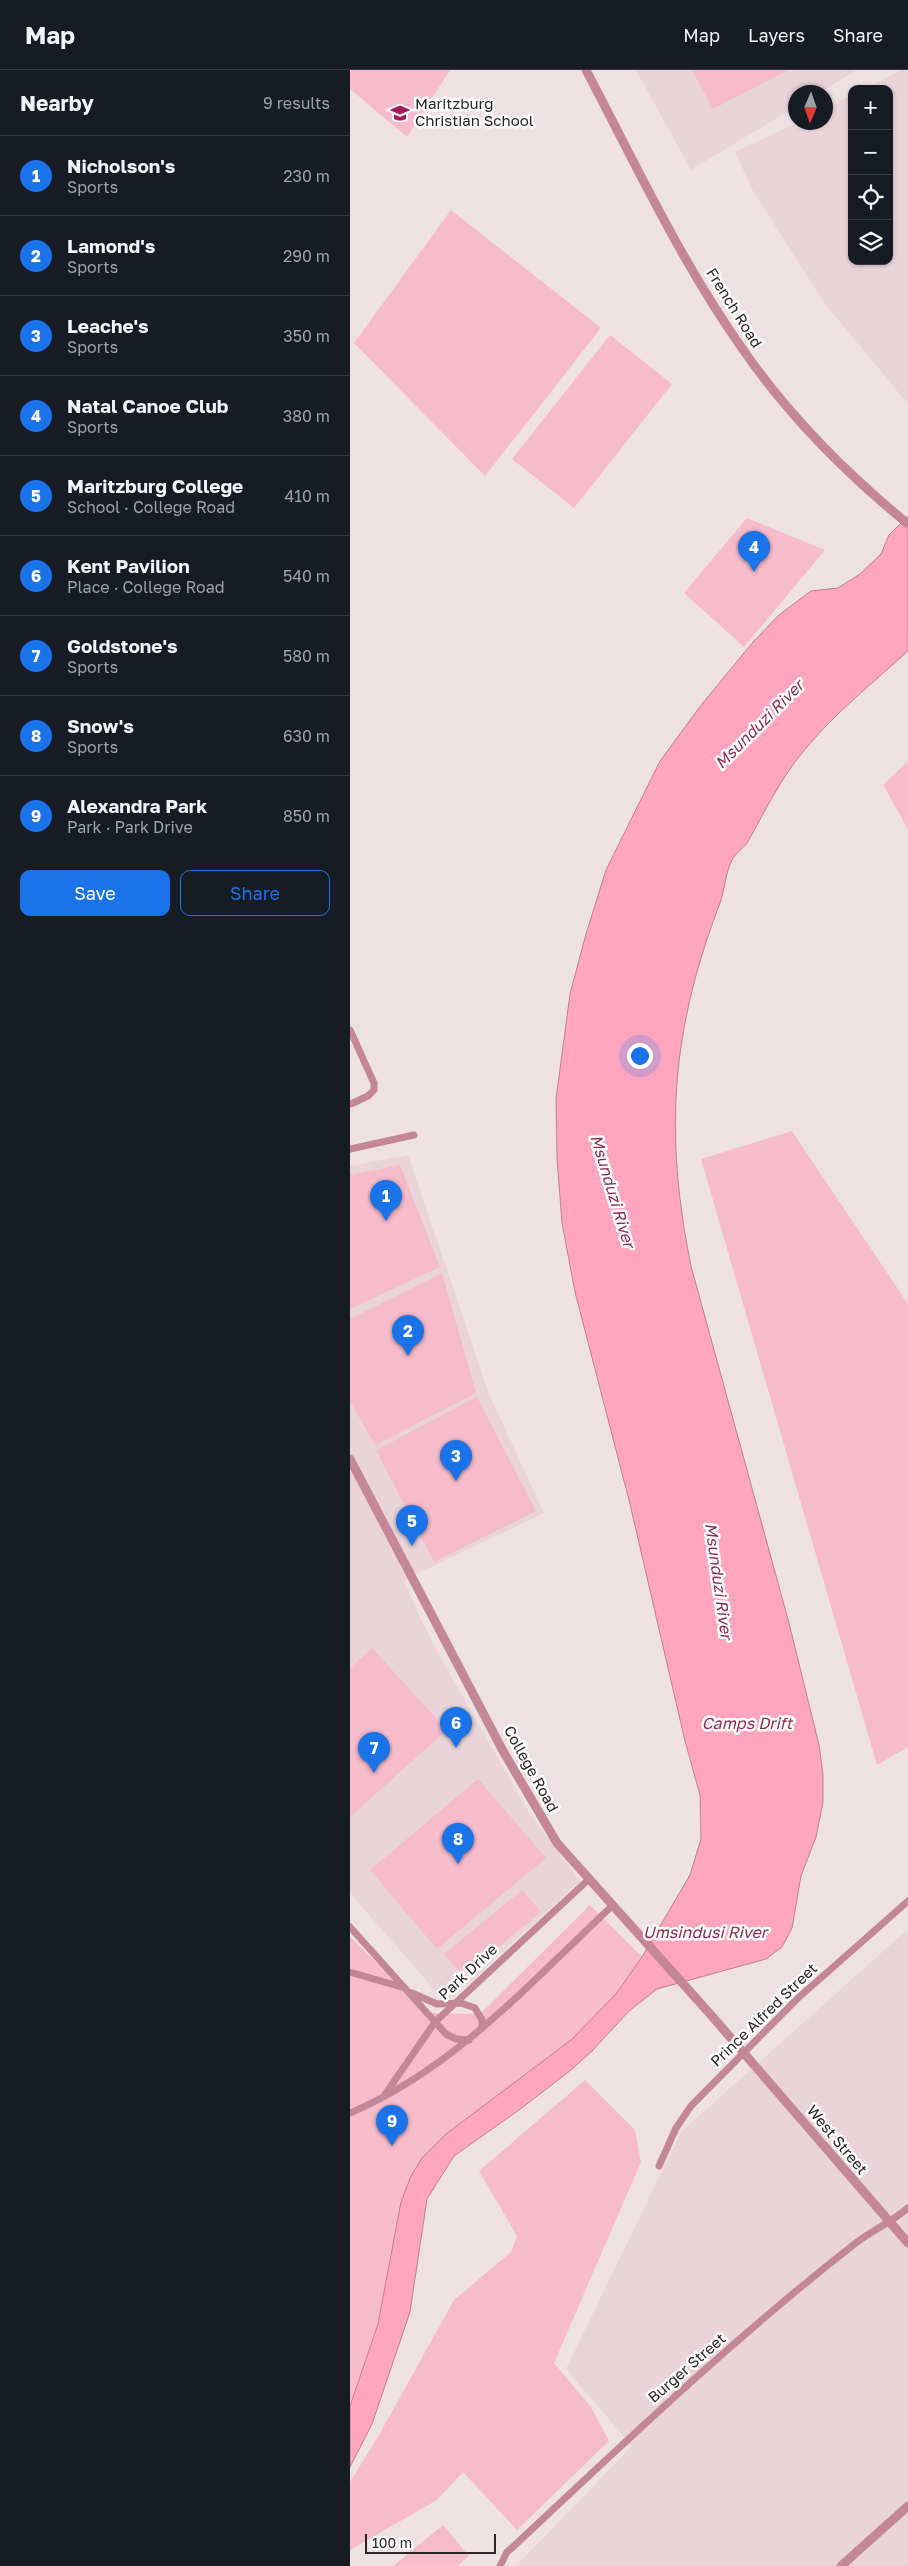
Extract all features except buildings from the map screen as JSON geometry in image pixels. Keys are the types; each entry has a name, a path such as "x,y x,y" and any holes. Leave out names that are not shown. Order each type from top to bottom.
{"street":[{"name":"French Road","path":"586,70 660,213 727,327 788,409 871,494 908,524"},
{"path":"350,1030 353,1043 374,1083 374,1090 368,1096 351,1104"},
{"path":"350,1149 414,1136"},
{"name":"College Road","path":"350,1459 503,1751 557,1843 588,1880 711,2015 744,2055"},
{"name":"Park Drive","path":"383,2099 435,2022 452,2004 588,1880"},
{"name":"Prince Alfred Street","path":"659,2166 676,2128 691,2106 744,2055 796,1999 908,1901"},
{"path":"350,2113 383,2099 469,2040 612,1906"},
{"path":"350,1927 435,2022 451,2037 469,2040"},
{"path":"350,1972 407,1990 437,2004 461,2003 475,2008 482,2020 482,2028"},
{"name":"West Street","path":"744,2055 908,2243"},
{"name":"Burger Street","path":"500,2566 514,2546 687,2384 853,2245 890,2224 908,2208"},
{"path":"841,2566 908,2506"}],"shaded area":[{"name":"Maritzburg Christian School","path":"350,70 450,70 407,137 350,89"},
{"path":"636,70 856,70 832,85 788,85 788,111 691,170"},
{"path":"692,70 788,70 713,109"},
{"path":"902,70 908,70 908,404 825,304 753,191 735,152 788,127 788,130 833,130 833,104 848,97 848,265 893,265 893,85 872,85"},
{"path":"451,210 601,328 485,476 354,343"},
{"path":"610,335 672,384 574,508 512,459"},
{"path":"747,518 825,550 744,647 684,593"},
{"path":"908,761 908,829 883,785"},
{"path":"792,1131 908,1304 908,1747 877,1765 701,1159"},
{"path":"408,1155 489,1394 544,1513 404,1580 421,1620 448,1671 530,1814 580,1881 446,2003 350,1893 350,1166"},
{"path":"400,1165 440,1267 350,1309 350,1175"},
{"path":"442,1273 476,1393 375,1445 350,1401 350,1319"},
{"path":"477,1397 536,1511 434,1562 376,1450"},
{"path":"372,1648 447,1730 350,1817 350,1668"},
{"path":"478,1779 546,1858 437,1949 370,1870"},
{"path":"522,1890 541,1912 463,1976 444,1954"},
{"path":"590,1905 642,1957 616,1994 571,2040 446,2134 422,2158 401,2202 378,2324 350,2406 350,1937 430,2013 480,2014"},
{"path":"908,1929 908,2566 516,2566 632,2446 566,2369 681,2132"},
{"path":"585,2080 635,2130 641,2162 554,2363 591,2407 609,2441 517,2530 463,2472 437,2500 350,2550 350,2482 379,2435 454,2300 511,2252 517,2236 479,2171"},
{"path":"443,2525 469,2556 457,2566 393,2566"}],"water":[{"name":"Camps Drift","path":"908,516 908,651 843,709 807,747 779,786 747,843 732,860 691,995 682,1039 677,1083 675,1126 677,1171 682,1217 691,1266 789,1623 819,1745 823,1775 823,1802 816,1837 801,1876 792,1928 782,1947 766,1959 657,1989 629,2011 592,2051 571,2070 454,2156 427,2199 410,2312 372,2424 350,2467 350,2406 378,2324 401,2202 411,2176 422,2158 446,2134 571,2040 616,1994 642,1957 690,1875 701,1839 700,1795 685,1741 630,1504 575,1292 562,1223 557,1158 556,1099 570,994 586,934 606,870 660,761 702,704 753,642 779,615 811,591 838,588 860,574 881,554 889,535"}],"place":[{"name":"Maritzburg Christian School","path":"400,113"},
{"name":"Natal Canoe Club","path":"754,572"},
{"name":"Nicholson's","path":"386,1221"},
{"name":"Lamond's","path":"408,1356"},
{"name":"Leache's","path":"456,1481"},
{"name":"Maritzburg College","path":"412,1546"},
{"name":"Kent Pavilion","path":"456,1748"},
{"name":"Goldstone's","path":"374,1773"},
{"name":"Snow's","path":"458,1864"},
{"name":"Alexandra Park","path":"392,2146"}],"water label":[{"name":"Msunduzi River","path":"759,724"},
{"name":"Msunduzi River","path":"613,1191"},
{"name":"Msunduzi River","path":"719,1581"},
{"name":"Umsindusi River","path":"705,1932"}]}
